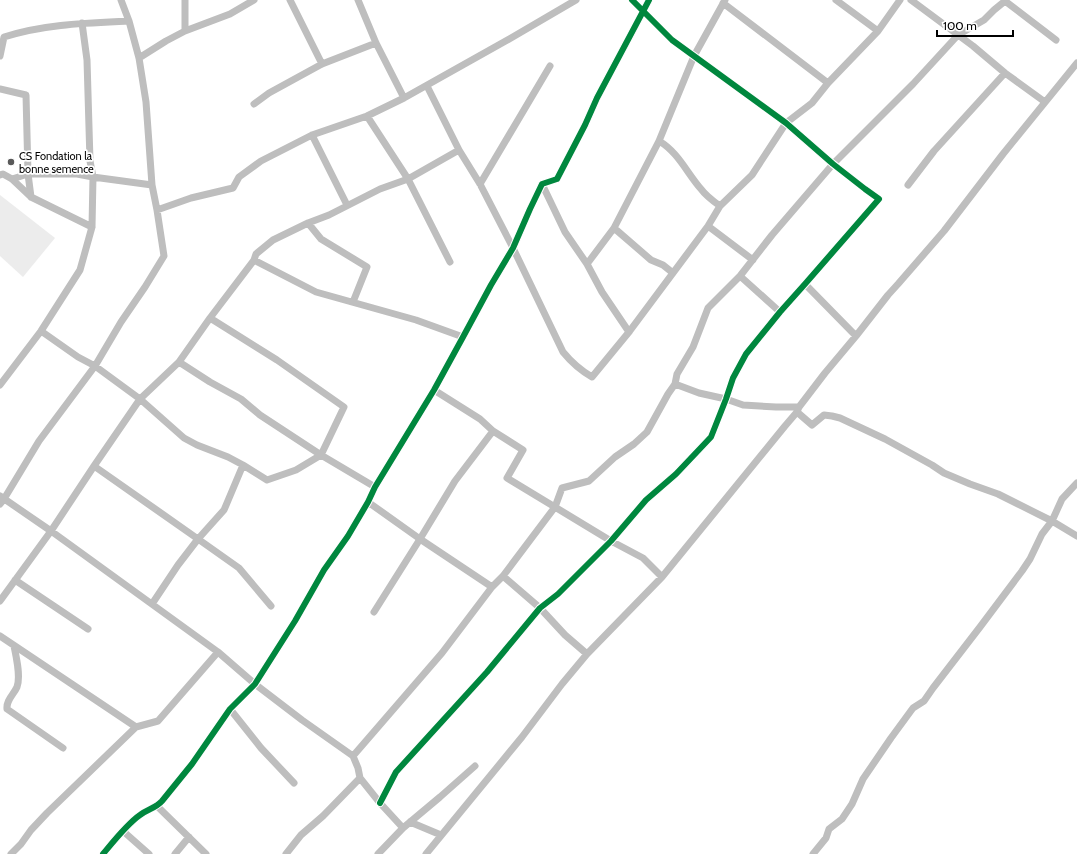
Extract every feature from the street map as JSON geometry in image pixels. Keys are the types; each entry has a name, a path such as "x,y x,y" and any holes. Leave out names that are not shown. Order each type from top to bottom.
{"street":[{"path":"121,0 129,21 139,58 146,102 152,185 164,256 94,366 39,440 1,499 51,531 218,652 255,684 302,720 354,756 360,778 403,828"},
{"path":"185,0 185,31"},
{"path":"139,58 185,31 230,14 254,0"},
{"path":"290,0 322,64"},
{"path":"358,0 376,43 404,98"},
{"path":"157,210 191,198 233,188 239,177 261,161 312,135 367,116 404,98 576,0"},
{"path":"380,803 396,772 488,672 540,608 558,594 611,541 646,500 676,474 711,437 733,378 746,354 780,312 879,198 833,164 786,124 672,40 632,0"},
{"path":"103,854 123,831 140,815 157,806 192,764 230,709 255,684 295,621 324,570 348,536 375,487 464,338 491,285 513,248 542,184 558,179 585,126 597,98 649,0"},
{"path":"836,0 878,31"},
{"path":"427,86 459,150 480,184 513,248 563,352 579,369 592,377 629,332 708,226 720,206 752,175 786,124 812,103 828,83 878,31 900,0"},
{"path":"911,0 1045,102"},
{"path":"587,264 614,228 660,141 694,56 724,1 828,83"},
{"path":"354,756 442,653 492,587 503,576 555,507 562,488 589,481 615,457 634,444 647,432 668,394 676,384 677,374 693,347 708,308 740,276 772,235 833,164 914,84 958,35 984,20 1005,1 1056,40"},
{"path":"0,56 4,37 20,32 66,24 129,21"},
{"path":"0,384 41,331 80,270 92,227 93,177 90,161 87,60 82,23"},
{"path":"254,104 269,93 322,64 376,43"},
{"path":"426,854 522,737 562,684 588,654 662,577 798,410 825,373 888,294 944,230 1052,92 1077,63"},
{"path":"480,184 550,66"},
{"path":"908,185 934,151 1005,73"},
{"path":"0,89 26,96 28,174 31,197"},
{"path":"367,116 408,179 450,262"},
{"path":"312,135 347,205"},
{"path":"660,141 674,152 700,189 720,206"},
{"path":"0,601 51,531 140,399 179,362 254,260 256,254 273,240 308,223 329,215 380,189 408,179 459,150"},
{"path":"0,175 3,174 12,179 31,197 92,227"},
{"path":"12,179 28,174 77,174 152,185"},
{"path":"542,184 565,232 587,264 602,292 629,332"},
{"path":"308,223 321,239 367,268 353,302"},
{"path":"708,226 752,260"},
{"path":"614,228 652,260 663,265 673,273"},
{"path":"254,260 316,292 416,320 464,338"},
{"path":"740,276 780,312"},
{"path":"805,284 856,336"},
{"path":"41,331 140,399 184,438 197,445 228,457 267,480 296,470 321,454 344,407 277,360 210,318"},
{"path":"179,362 210,382 241,399 260,415 375,487"},
{"path":"676,384 699,393 726,399 743,405 798,410 812,425 824,415 840,418 927,462 944,473 998,494 1052,521 1077,536"},
{"path":"434,390 480,419 493,431 523,450 507,478 611,541 643,558 662,577"},
{"path":"374,612 456,481 493,431"},
{"path":"152,604 178,565 198,539 224,510 243,465"},
{"path":"94,466 239,568 271,606"},
{"path":"813,854 826,838 829,829 842,819 852,804 863,779 913,708 924,701 1022,571 1030,559 1042,534 1052,521 1062,499 1077,483"},
{"path":"368,502 492,587"},
{"path":"503,576 540,608 565,635 588,654"},
{"path":"15,580 88,629"},
{"path":"0,636 136,727"},
{"path":"14,646 18,669 18,686 7,703 7,709 63,748"},
{"path":"11,854 47,813 136,727 158,721 218,652"},
{"path":"230,709 261,748 294,783"},
{"path":"378,854 403,828 475,766"},
{"path":"286,854 301,835 323,816 360,778"},
{"path":"157,806 206,854"},
{"path":"410,822 441,834"},
{"path":"123,831 149,854"},
{"path":"175,854 188,837"}],"shaded area":[{"path":"0,195 55,238 23,277 0,256"}],"cycle path":[{"path":"380,803 396,772 487,672 540,608 558,594 611,541 646,500 676,474 711,437 733,378 746,354 780,312 879,199 833,164 786,123 672,40 632,0"},
{"path":"103,854 130,823 162,801 192,764 230,709 255,684 295,621 324,570 348,536 375,487 434,390 491,285 513,248 542,184 557,179 597,98 649,0"}],"place":[{"name":"CS Fondation la bonne semence","path":"11,162"}]}
